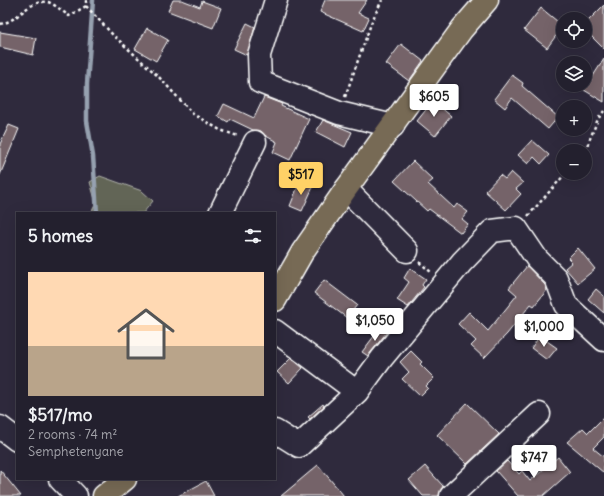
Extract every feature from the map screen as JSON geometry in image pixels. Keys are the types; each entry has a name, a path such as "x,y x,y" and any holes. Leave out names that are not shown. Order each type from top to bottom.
{"main road":[{"path":"276,298 303,251 346,189 462,29 487,0"},
{"path":"104,496 124,480"}],"street":[{"path":"276,0 259,55 260,82 339,113 393,126"},
{"path":"220,212 255,142"},
{"path":"346,189 407,251"},
{"path":"276,432 299,446 357,392 382,358 444,283 492,231 516,228 537,259 556,278 566,305 604,340"},
{"path":"276,332 357,392"},
{"path":"451,496 539,414"},
{"path":"0,426 16,439"},
{"path":"61,480 76,496"}],"path":[{"path":"0,24 16,18 26,6 37,0 49,3 69,16 86,6"},
{"path":"86,0 86,6 113,35 158,76 193,114 220,130 255,142"},
{"path":"339,113 372,21 382,0"},
{"path":"587,144 598,119 604,111"},
{"path":"516,228 560,180"},
{"path":"407,251 444,283"}],"green space":[{"path":"100,176 142,191 153,201 144,212 92,212 96,203 90,182"}],"building":[{"path":"173,0 182,0 200,7 202,1 221,8 213,28 168,11"},
{"path":"325,0 367,0 358,13 369,18 363,31 320,12"},
{"path":"604,5 604,49 592,37 592,17"},
{"path":"541,8 556,20 556,36 547,48 524,30"},
{"path":"247,23 255,27 247,55 234,49"},
{"path":"147,28 168,40 156,61 135,49"},
{"path":"0,32 36,38 33,55 0,47"},
{"path":"401,44 423,61 409,81 386,64"},
{"path":"604,59 604,102 587,92 592,92 592,78"},
{"path":"512,75 523,83 522,86 556,115 556,119 548,129 512,98 505,108 494,99"},
{"path":"264,97 282,104 281,106 309,119 290,160 273,152 277,142 266,136 261,131 253,130 230,119 228,122 218,116 224,104 254,118"},
{"path":"433,101 451,116 435,136 417,121"},
{"path":"323,120 352,132 345,147 316,132"},
{"path":"9,125 19,129 0,175 0,144"},
{"path":"532,140 549,155 541,164 534,157 528,164 518,155"},
{"path":"413,161 433,180 428,184 454,208 457,204 468,212 462,219 468,224 461,233 429,209 427,211 394,181"},
{"path":"511,172 523,183 516,189 521,194 506,210 485,191 500,175 505,179"},
{"path":"300,181 313,187 302,211 290,206"},
{"path":"578,248 595,269 578,283 565,268 572,262 568,258"},
{"path":"527,266 545,285 547,290 534,306 531,304 507,334 484,358 471,346 476,341 458,324 469,312 488,331 517,295 509,288"},
{"path":"410,268 426,279 422,285 424,287 408,307 397,300 409,282 404,278"},
{"path":"324,280 357,305 347,318 314,293"},
{"path":"596,289 604,296 604,313 588,299"},
{"path":"381,327 387,332 368,356 362,352"},
{"path":"540,336 557,348 547,360 531,348"},
{"path":"411,351 422,362 420,364 434,378 426,386 428,388 420,396 402,379 409,372 400,362"},
{"path":"291,358 303,368 289,383 277,372"},
{"path":"467,403 499,434 467,464 437,435"},
{"path":"323,404 324,406 310,419 308,417"},
{"path":"604,417 604,437 593,448 604,457 604,473 567,442 583,428 588,433"},
{"path":"558,457 570,472 543,496 518,496 496,471 507,461 519,474 522,471 530,481"},
{"path":"318,465 344,496 281,496 299,481"},
{"path":"425,466 443,486 439,496 423,496 409,480"},
{"path":"0,470 21,496 0,496"},
{"path":"206,481 214,496 178,496"}],"waterway":[{"path":"93,0 87,84 87,121 93,156 97,212"}]}
